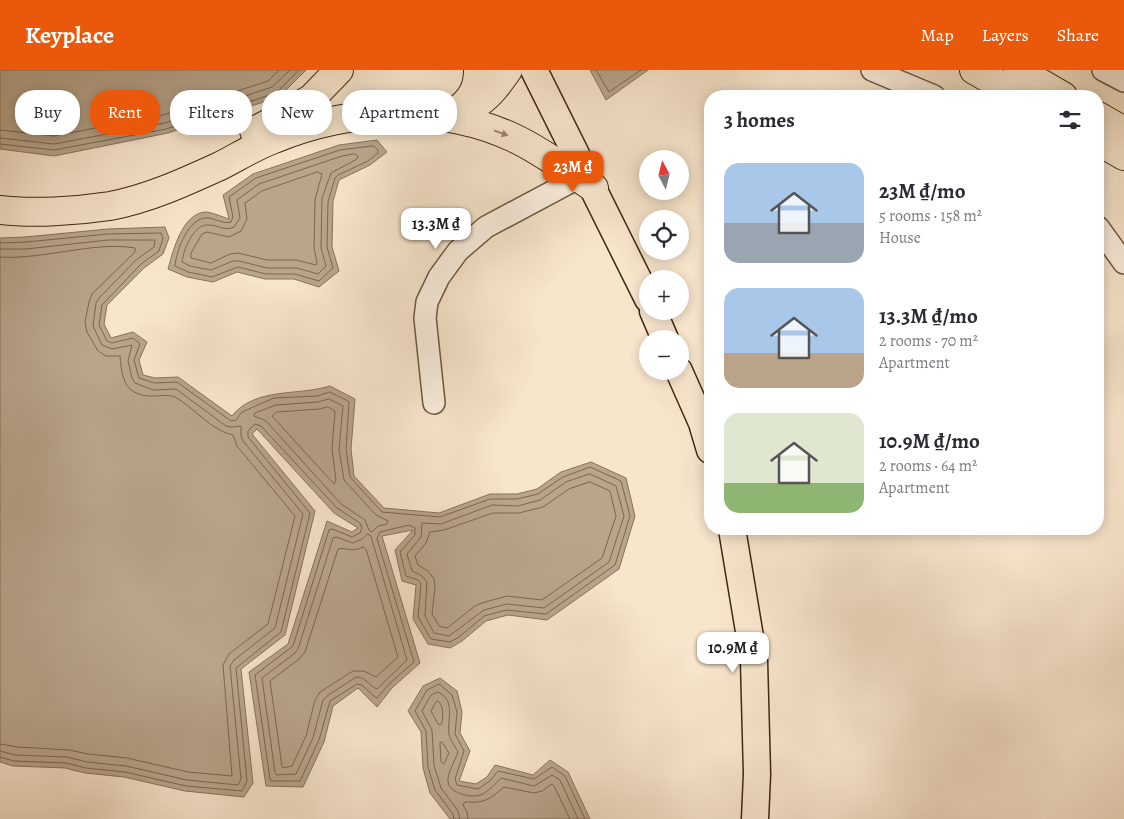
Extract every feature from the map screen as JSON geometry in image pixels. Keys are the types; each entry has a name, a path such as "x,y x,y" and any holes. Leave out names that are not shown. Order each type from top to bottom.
{"highway":[{"path":"0,195 38,197 86,193 137,182 191,161 278,119 312,98 339,70"},
{"path":"457,107 470,100 476,90 478,70"},
{"path":"457,110 476,105 493,91 508,70"},
{"path":"974,70 1009,90"},
{"path":"1018,70 1053,90"},
{"path":"457,117 513,138 554,160 586,183"},
{"path":"0,210 44,212 110,206 176,185 273,139 342,119"},
{"path":"1104,119 1124,131"},
{"path":"1104,144 1124,156"}],"main road":[{"path":"534,70 586,183 639,282"},
{"path":"684,380 704,430"},
{"path":"733,535 754,661 757,774 755,819"}],"street":[{"path":"872,70 920,90"},
{"path":"1103,70 1124,81"},
{"path":"434,403 425,318 427,302 439,277 458,251 486,227 586,183"},
{"path":"1104,235 1124,263"}],"water":[{"path":"0,70 306,70 286,90 262,90 262,103 252,106 252,90 170,90 170,132 160,135 160,90 90,90 90,135 158,135 54,156 0,149"},
{"path":"590,70 648,70 606,100"},
{"path":"377,140 387,152 370,165 339,180 333,201 332,247 339,271 319,287 294,279 265,279 237,272 213,282 187,277 168,269 180,234 190,219 197,214 205,212 229,219 223,195 253,174 339,145"},
{"path":"165,227 169,238 163,254 144,268 107,305 104,324 111,338 133,332 147,342 139,360 143,375 155,378 178,377 232,416 253,400 265,396 330,386 355,399 351,449 354,476 384,508 439,513 490,494 517,494 537,489 561,472 591,462 626,478 635,516 619,569 547,620 508,615 486,621 462,641 450,648 428,644 413,619 416,585 402,581 395,550 413,530 382,536 420,663 392,688 377,707 358,688 333,706 324,742 303,787 266,786 249,672 288,644 327,521 352,532 358,528 334,513 257,429 252,434 315,511 285,635 241,669 253,783 244,797 185,791 124,777 85,773 65,768 13,766 0,762 0,238 108,229"},
{"path":"440,678 457,691 462,712 460,733 470,751 459,781 476,784 487,777 495,765 533,775 550,760 568,772 590,819 450,819 430,793 423,768 421,732 408,711 423,686"}]}
